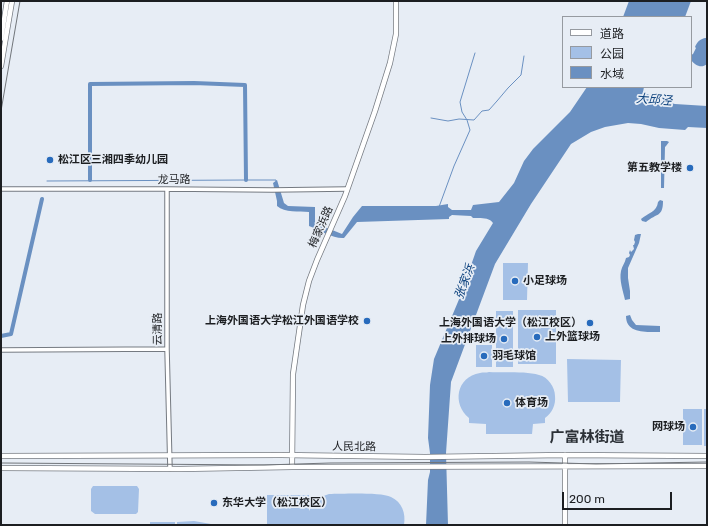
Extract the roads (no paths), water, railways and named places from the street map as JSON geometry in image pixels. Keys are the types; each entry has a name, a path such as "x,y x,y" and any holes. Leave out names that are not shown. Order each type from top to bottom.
{"main road":[{"path":"1,39 7,1"},
{"path":"1,66 12,1"},
{"name":"梅家浜路","path":"292,467 293,374 303,305 309,281 317,260 345,196 390,63 396,34 396,1"},
{"path":"565,454 565,525"},
{"name":"人民北路","path":"1,456 292,455 450,457 565,454 707,456"},
{"name":"人民北路","path":"1,468 170,469 450,466 707,466"}],"street":[{"name":"龙马路","path":"1,189 347,189"},
{"name":"云清路","path":"167,189 167,349 170,469"},
{"path":"1,350 167,349"}],"water":[{"path":"629,1 691,1 685,16 623,16"},
{"path":"707,38 707,64 700,66 696,65 692,61 692,54 698,42"},
{"name":"大邱泾","path":"586,88 644,88 643,92 662,101 675,104 707,106 707,128 688,127 685,130 628,123 605,127 591,132 571,144 531,204 495,264 451,382 446,453 448,525 426,525 428,480 430,472 428,438 430,385 434,359 460,297 476,251 493,223 484,218 452,215 449,219 357,222 344,238 340,238 331,236 309,226 309,212 288,211 277,206 273,183 277,180 284,203 288,206 315,207 315,223 342,234 362,206 436,206 448,204 448,207 452,210 471,210 473,205 499,202 514,183 524,161 533,149 570,112"},
{"path":"661,141 669,142 665,147 664,188 661,188"},
{"path":"660,200 663,201 661,212 646,222 642,221 641,219 656,208"},
{"path":"641,234 639,243 628,268 630,299 625,300 621,282 621,271 626,258 630,255 630,250 631,252 634,249 633,245 635,242 635,235"},
{"path":"630,315 636,325 660,326 660,332 644,332 633,329 627,322 626,316"}],"waterway":[{"path":"439,207 454,166 470,130 467,120 462,112 460,102 475,53"},
{"path":"431,118 448,121 459,119 474,120 482,111 489,110 521,75 524,56"},
{"path":"90,180 90,84 194,83 245,85 246,180"},
{"path":"47,181 276,181"},
{"path":"1,336 11,334 42,199"}],"tram line":[{"path":"1,111 20,1"},
{"path":"1,463 264,465 330,463 529,462 596,464 707,462"}],"place":[{"name":"松江区三湘四季幼儿园","path":"50,160"},
{"name":"第五教学楼","path":"690,168"},
{"name":"小足球场","path":"515,281"},
{"name":"上海外国语大学松江外国语学校","path":"367,321"},
{"name":"上海外国语大学（松江校区）","path":"590,323"},
{"name":"上外篮球场","path":"537,337"},
{"name":"上外排球场","path":"504,339"},
{"name":"羽毛球馆","path":"484,356"},
{"name":"体育场","path":"507,403"},
{"name":"网球场","path":"693,427"},
{"name":"东华大学（松江校区）","path":"214,503"}],"district":[{"name":"广富林街道","path":"587,438"}],"water label":[{"name":"张家浜","path":"465,282"}]}
